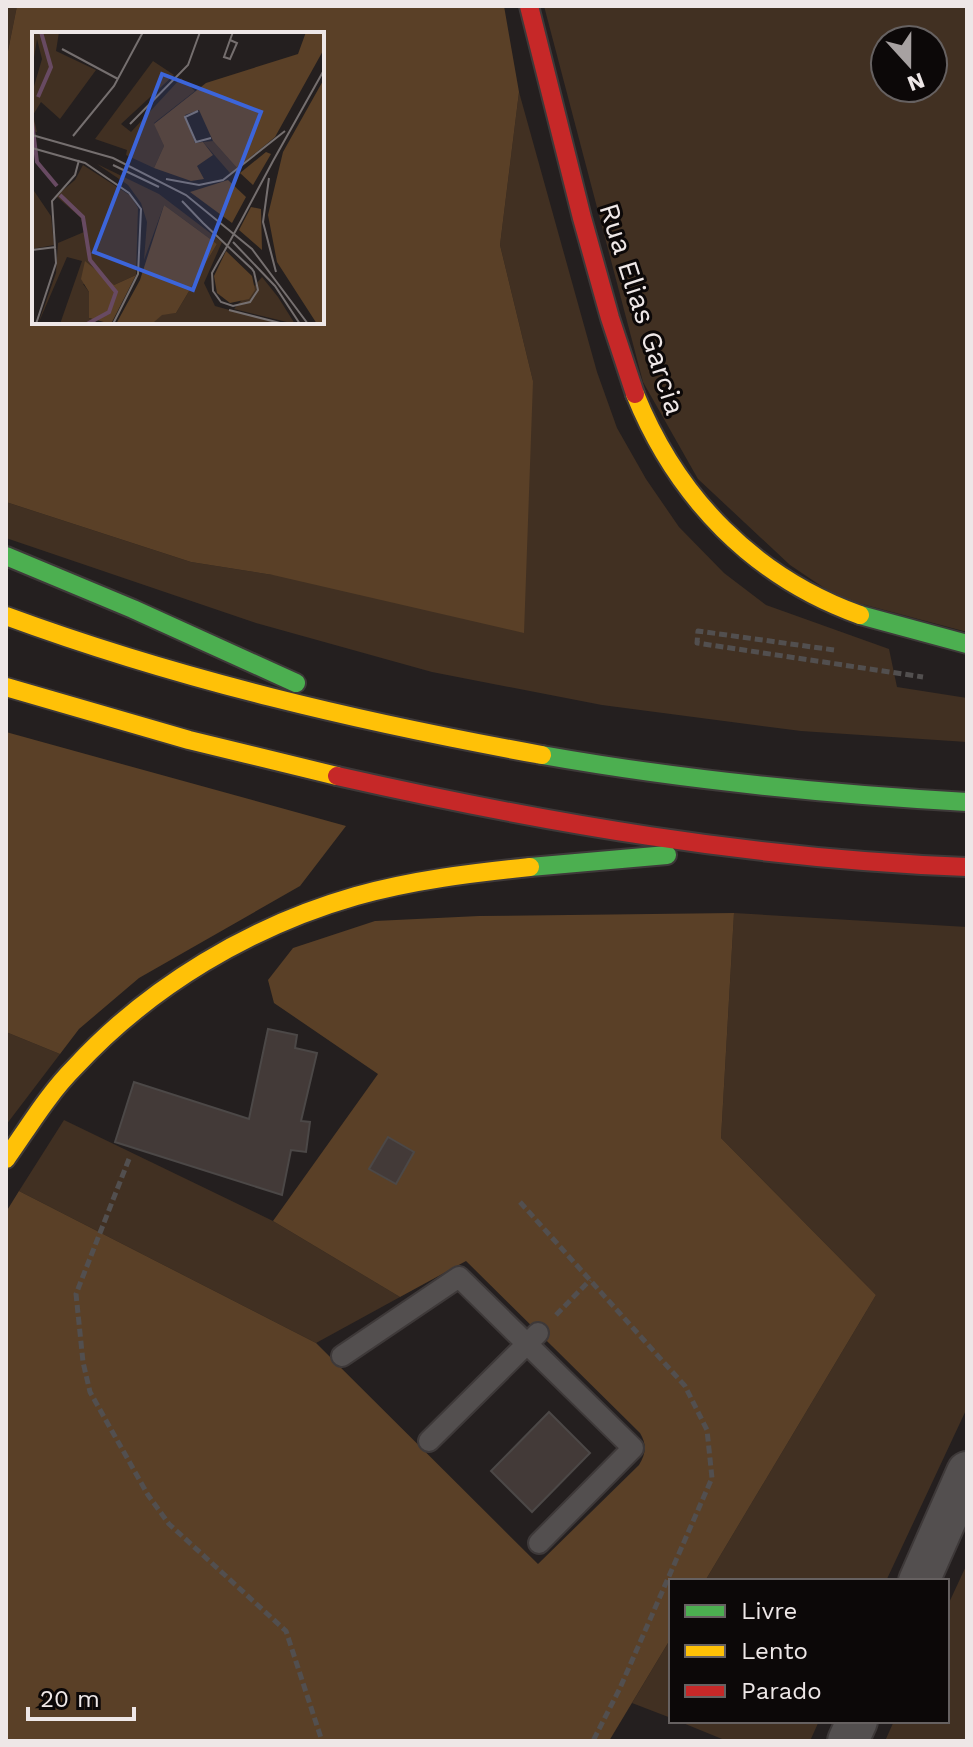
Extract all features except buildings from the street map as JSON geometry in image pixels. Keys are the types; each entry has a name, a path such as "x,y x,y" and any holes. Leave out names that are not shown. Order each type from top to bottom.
{"main road":[{"name":"Rua Elias Garcia","path":"529,6 609,316 644,418 675,473 710,517 750,554 799,588 863,618 967,644"},
{"path":"6,556 133,609 385,724"},
{"path":"6,616 209,682 385,724 595,765 713,781 911,800 967,802"},
{"path":"6,687 197,742 370,785 568,823 731,848 902,865 967,867"},
{"path":"6,1159 74,1067 102,1040 186,975 232,946 291,918 358,895 426,880 731,848"}],"street":[{"path":"920,1579 967,1472"}],"lane":[{"path":"342,1356 459,1277 532,1338 633,1448 539,1543"},
{"path":"429,1441 532,1338"}],"path":[{"path":"836,651 698,631 697,643 934,679"},
{"path":"129,1159 76,1294 83,1362 90,1392 148,1495 169,1524 286,1631 322,1741"},
{"path":"532,1338 590,1280"}],"shaded area":[{"path":"6,6 17,6 6,61"},
{"path":"17,6 504,6 519,92 500,245 533,381 524,633 273,575 191,562 6,502 6,61"},
{"path":"544,6 967,6 967,632 839,598 790,565 698,479 643,382"},
{"path":"519,92 597,372 617,428 646,479 679,527 724,573 766,605 889,649 897,687 967,698 967,742 801,731 602,705 432,672 256,623 6,538 6,502 191,562 273,575 533,381 500,245"},
{"path":"6,732 346,826 300,886 139,978 79,1029 60,1054 6,1032"},
{"path":"734,913 967,927 967,1408 887,1579 706,1579 876,1295 721,1138"},
{"path":"734,913 721,1138 876,1295 706,1579 669,1579 669,1641 609,1741 6,1741 6,1212 19,1191 316,1343 538,1564 639,1465 645,1449 640,1433 466,1261 400,1297 273,1221 378,1074 274,1003 268,980 293,948 375,921 479,916"},
{"path":"6,1032 60,1054 6,1125"},
{"path":"64,1120 273,1221 400,1297 316,1343 19,1191"},
{"path":"967,1564 967,1741 885,1741 893,1723 949,1723 949,1603"},
{"path":"669,1641 669,1717 632,1703"},
{"path":"683,1723 818,1723 810,1741 727,1741"}],"traffic: fast":[{"path":"6,556 296,683"},
{"path":"860,615 967,644"},
{"path":"542,755 754,785 967,802"},
{"path":"530,867 667,855"}],"traffic: slow":[{"path":"635,394 652,432 673,467 697,500 724,529 753,556 786,579 860,615"},
{"path":"6,616 138,660 271,697 542,755"},
{"path":"6,687 189,740 337,776"},
{"path":"6,1159 56,1088 104,1038 136,1010 204,962 278,924 356,896 443,878 530,867"}],"traffic: jam":[{"path":"529,6 582,218 635,394"},
{"path":"337,776 493,809 650,836 808,856 967,867"}]}
